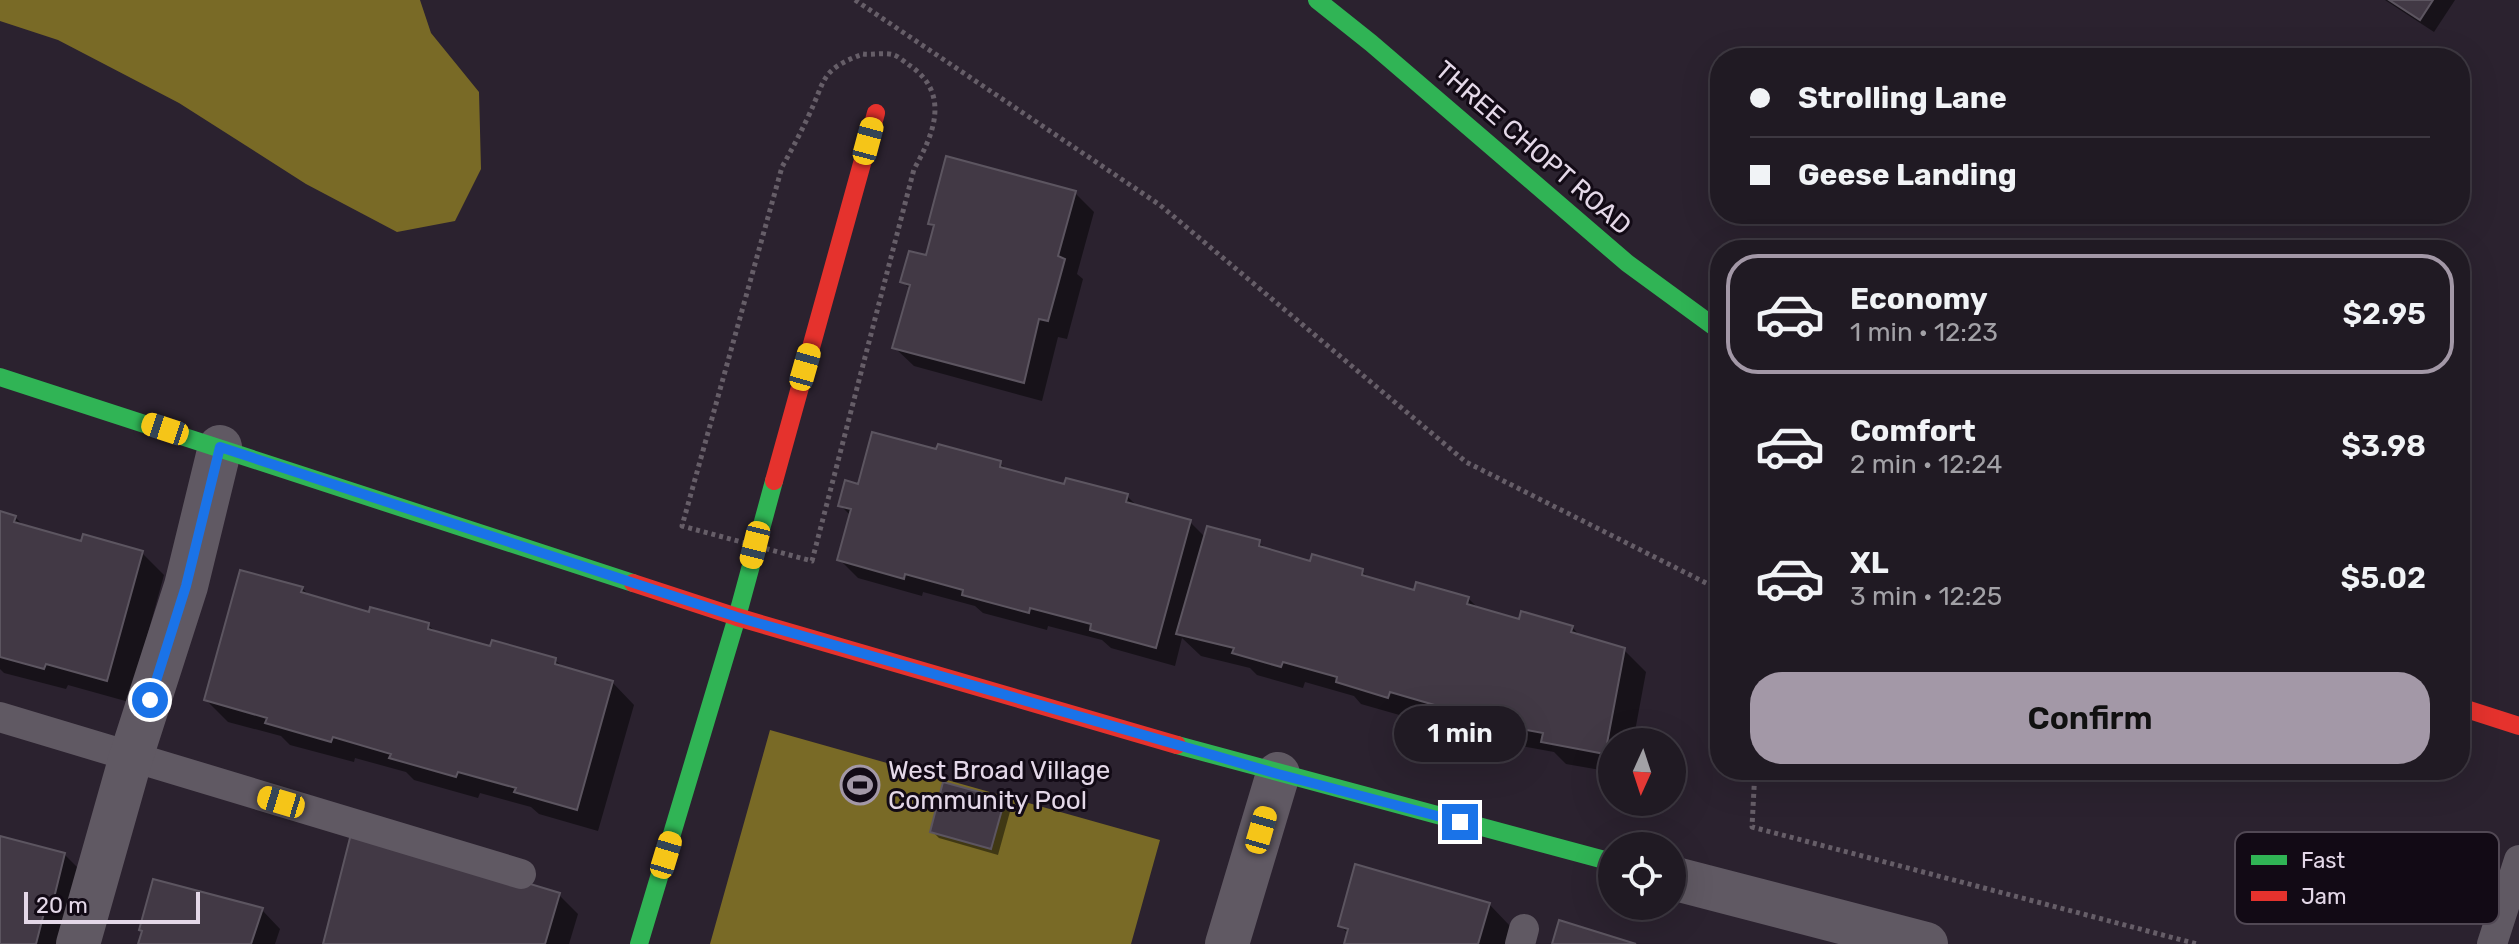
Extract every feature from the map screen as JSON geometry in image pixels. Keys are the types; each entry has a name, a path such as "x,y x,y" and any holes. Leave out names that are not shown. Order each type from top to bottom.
{"street":[{"name":"THREE CHOPT ROAD","path":"1317,0 1627,263 1710,324"},
{"path":"639,944 737,617 876,113"},
{"path":"0,377 737,617 1278,774 1598,858"},
{"path":"78,944 131,757 186,586 220,447"},
{"path":"2470,710 2519,726"},
{"path":"1227,944 1278,774"},
{"path":"1686,884 1789,927 1926,944"}],"lane":[{"path":"0,717 521,874"},
{"path":"2499,922 2519,860"},
{"path":"2492,944 2498,924"}],"path":[{"path":"855,0 1160,205 1466,462 1710,585"},
{"path":"1754,780 1752,827 2197,944"}],"shaded area":[{"path":"0,0 420,0 431,33 479,92 481,169 455,221 397,232 306,184 179,103 58,40 0,21"},
{"name":"West Broad Village Community Pool","path":"770,730 1160,840 1131,944 710,944"}],"building":[{"path":"2389,0 2433,0 2420,20"},
{"path":"946,156 1076,191 1058,256 1065,259 1048,321 1039,319 1024,383 892,348 910,285 900,282 909,251 926,255 934,225 928,224"},
{"path":"872,432 936,449 938,444 1001,461 1000,467 1064,484 1066,478 1128,494 1126,502 1191,520 1156,648 1090,630 1091,624 1030,608 1029,613 962,595 963,590 905,574 904,579 837,560 851,509 838,506 845,480 858,484"},
{"path":"0,511 16,516 14,522 81,541 83,534 143,551 107,681 46,664 44,669 0,657"},
{"path":"1207,526 1260,540 1259,546 1310,561 1312,554 1363,569 1362,575 1414,590 1416,582 1469,597 1467,604 1519,619 1521,611 1573,626 1571,632 1625,648 1610,728 1598,728 1598,753 1541,742 1543,733 1494,724 1493,730 1436,713 1438,706 1390,692 1388,698 1336,682 1337,677 1283,662 1281,667 1232,653 1234,648 1176,634"},
{"path":"240,570 303,587 301,592 369,612 370,607 429,623 428,629 490,646 492,640 556,658 555,664 613,681 577,810 514,792 516,788 458,772 456,777 389,758 391,754 333,737 331,742 265,723 267,718 204,700"},
{"path":"943,782 1005,799 991,849 930,832"},
{"path":"352,830 560,893 545,944 323,944"},
{"path":"0,836 65,853 52,906 46,905 36,944 0,944"},
{"path":"1355,864 1490,903 1478,944 1344,944 1348,929 1338,926"},
{"path":"153,879 263,908 251,944 138,944"},
{"path":"1559,920 1636,944 1552,944"}],"traffic: fast":[{"path":"1317,0 1627,263 1710,324"},
{"path":"0,377 633,583"},
{"path":"639,944 737,617 774,481"},
{"path":"1177,745 1598,858"}],"traffic: jam":[{"path":"774,481 876,113"},
{"path":"633,583 737,617 1177,745"},
{"path":"2470,710 2519,726"}],"place":[{"name":"West Broad Village Community Pool","path":"860,785"}],"route":[{"path":"150,700 186,586 220,447 737,617 1278,774 1460,822"}]}
